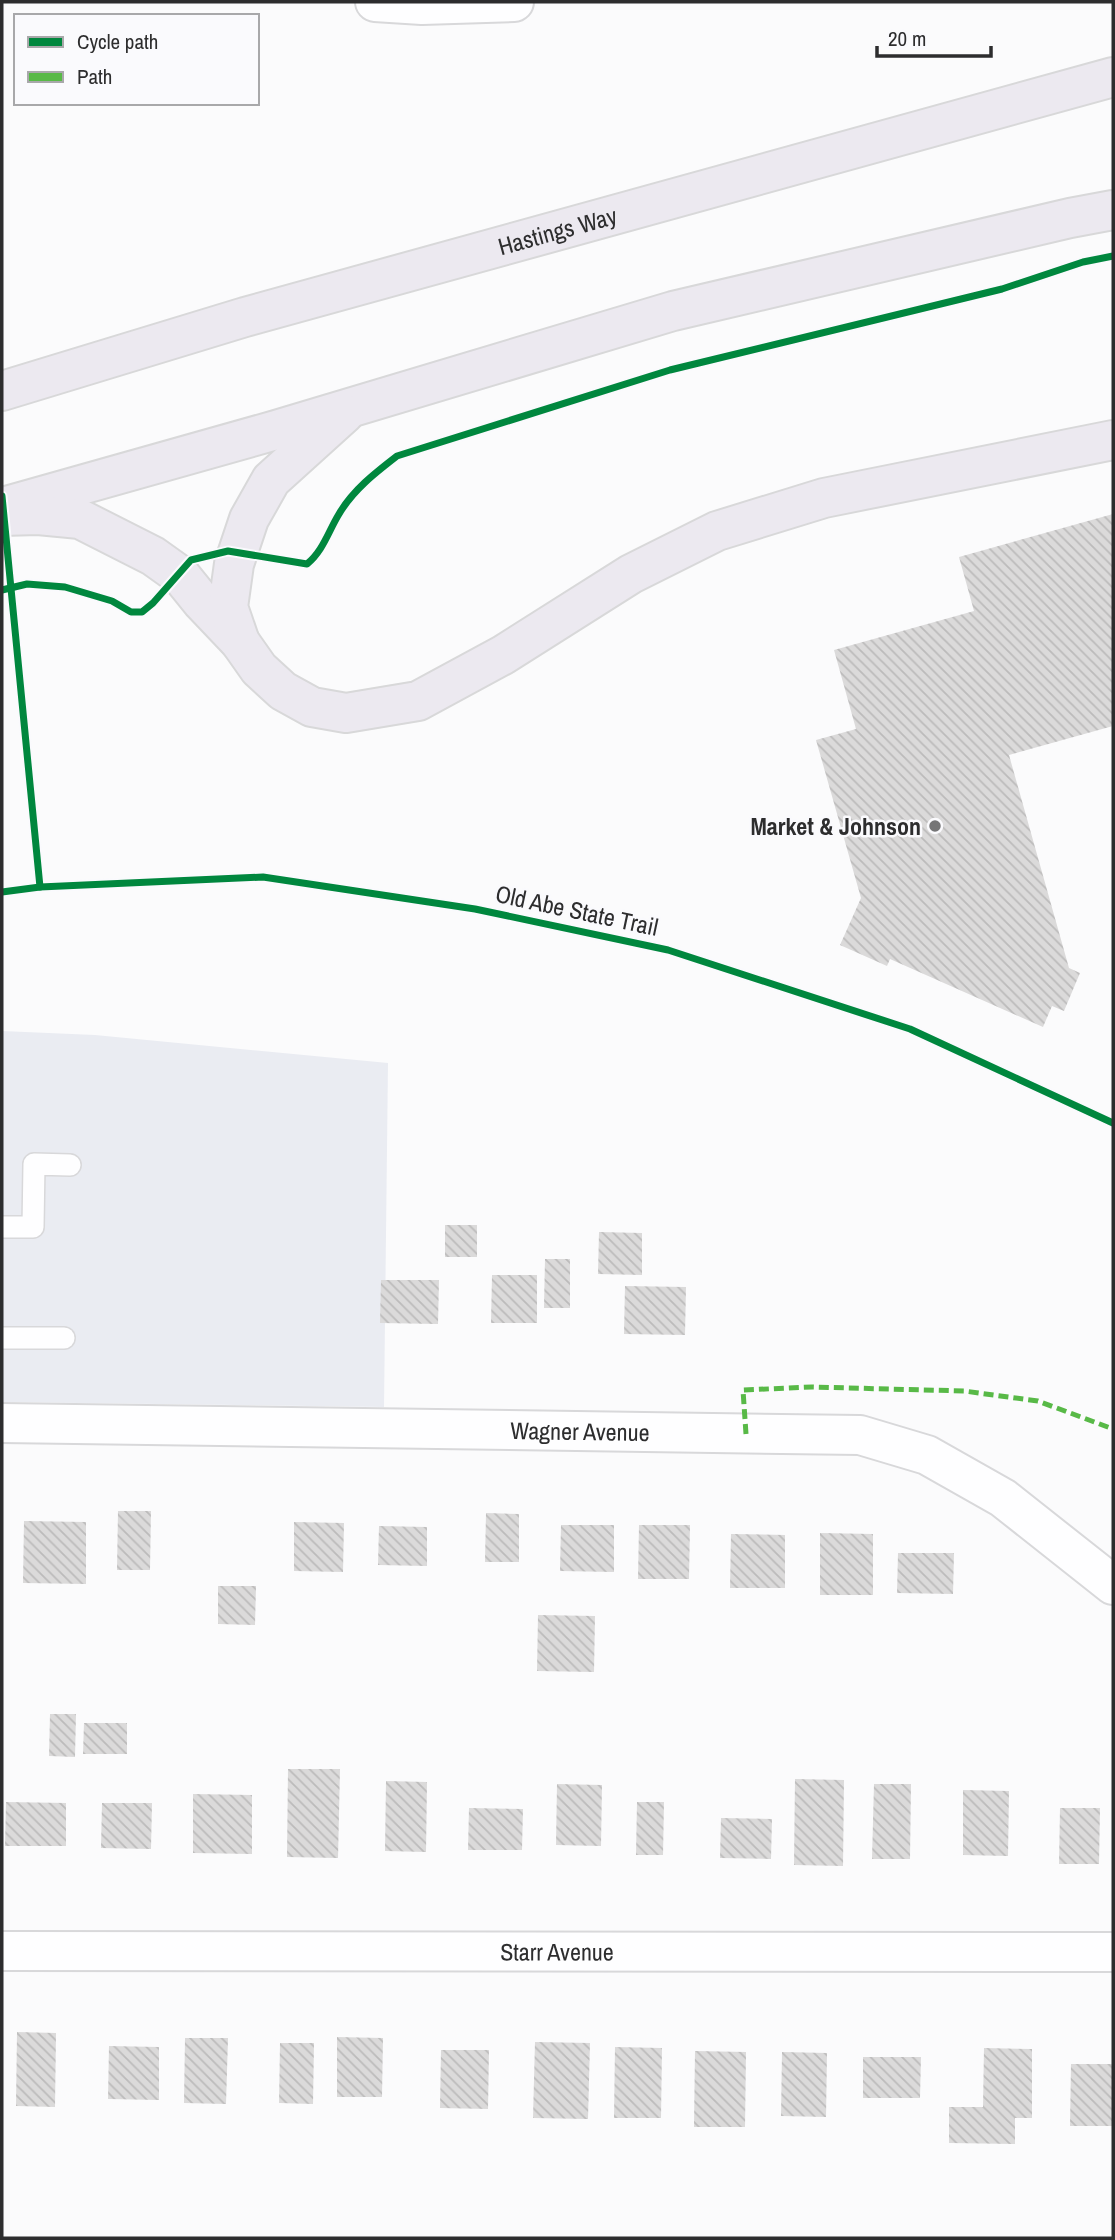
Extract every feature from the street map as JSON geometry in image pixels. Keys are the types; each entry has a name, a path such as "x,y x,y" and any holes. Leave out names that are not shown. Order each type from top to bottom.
{"main road":[{"name":"Hastings Way","path":"2,391 245,317 1113,77"},
{"path":"2,507 673,311 1113,210"},
{"path":"240,642 228,607 234,564 249,519 271,481 351,407"},
{"path":"2,516 38,515 80,519 153,556 181,576 240,642 259,669 282,691 313,707 346,713 418,701 503,655 631,574 717,531 824,498 1113,440"}],"street":[{"path":"375,2 422,5 514,2"},
{"name":"Wagner Avenue","path":"2,1423 860,1435 927,1455 1003,1498 1113,1585"},
{"name":"Starr Avenue","path":"2,1951 1113,1952"}],"lane":[{"path":"2,1227 33,1227 34,1164 70,1165"},
{"path":"2,1338 64,1338"}],"shaded area":[{"path":"2,1031 95,1035 388,1063 384,1407 2,1402"}],"building":[{"name":"Market & Johnson","path":"1113,514 1113,726 1009,755 1069,968 1080,973 1064,1011 1052,1006 1043,1027 890,959 887,966 840,945 861,898 816,740 856,729 834,650 974,611 959,557"},
{"path":"445,1225 477,1225 477,1257 445,1257"},
{"path":"599,1232 642,1233 642,1275 598,1274"},
{"path":"545,1259 570,1259 570,1308 544,1308"},
{"path":"492,1275 537,1275 537,1323 491,1323"},
{"path":"381,1280 439,1280 438,1324 380,1323"},
{"path":"625,1286 686,1287 685,1335 624,1334"},
{"path":"118,1511 151,1511 150,1570 117,1570"},
{"path":"486,1513 519,1514 519,1562 485,1562"},
{"path":"24,1521 86,1522 86,1584 23,1583"},
{"path":"294,1522 344,1523 343,1572 294,1571"},
{"path":"561,1525 614,1525 614,1572 560,1571"},
{"path":"639,1525 690,1525 689,1579 638,1579"},
{"path":"379,1526 427,1527 427,1566 378,1565"},
{"path":"820,1533 873,1534 873,1595 820,1595"},
{"path":"731,1534 785,1535 785,1588 730,1588"},
{"path":"898,1553 954,1553 953,1594 897,1593"},
{"path":"218,1586 256,1586 255,1625 218,1624"},
{"path":"538,1615 595,1616 594,1672 537,1671"},
{"path":"50,1714 76,1714 75,1757 49,1756"},
{"path":"84,1723 127,1723 127,1754 83,1754"},
{"path":"288,1769 340,1769 338,1858 287,1857"},
{"path":"795,1779 844,1780 843,1866 794,1865"},
{"path":"386,1781 427,1782 426,1852 385,1851"},
{"path":"557,1784 602,1785 601,1846 556,1845"},
{"path":"874,1784 911,1784 910,1859 872,1859"},
{"path":"963,1790 1009,1791 1008,1856 963,1855"},
{"path":"193,1794 252,1795 252,1854 193,1853"},
{"path":"6,1802 66,1803 66,1846 5,1846"},
{"path":"637,1802 664,1802 663,1855 636,1855"},
{"path":"102,1803 152,1803 151,1849 101,1848"},
{"path":"469,1808 523,1809 522,1850 468,1850"},
{"path":"1060,1808 1100,1808 1099,1864 1059,1864"},
{"path":"721,1818 772,1819 771,1859 720,1858"},
{"path":"17,2032 56,2033 55,2107 16,2106"},
{"path":"337,2037 383,2038 382,2097 337,2097"},
{"path":"185,2038 228,2038 226,2104 184,2103"},
{"path":"535,2042 590,2043 588,2119 533,2118"},
{"path":"280,2043 314,2043 313,2104 279,2103"},
{"path":"109,2046 159,2047 159,2100 108,2099"},
{"path":"615,2047 662,2048 661,2118 614,2118"},
{"path":"984,2048 1032,2049 1032,2118 1015,2118 1015,2144 949,2143 949,2107 983,2107"},
{"path":"441,2050 489,2050 488,2109 440,2108"},
{"path":"695,2051 746,2052 745,2127 694,2127"},
{"path":"782,2052 827,2053 826,2117 781,2116"},
{"path":"863,2057 921,2057 920,2098 863,2098"},
{"path":"1071,2064 1113,2064 1113,2126 1070,2126"}],"marked path":[{"path":"746,1434 743,1390 812,1387 964,1391 1038,1401 1113,1429"}],"cycle path":[{"path":"2,590 27,584 65,587 112,601 131,612 142,612 191,560 228,551 307,564 321,547 351,497 397,456 670,370 1002,289 1083,262 1113,256"},
{"path":"2,496 40,887"},
{"name":"Old Abe State Trail","path":"2,892 40,887 263,877 475,909 668,950 910,1029 1113,1123"}],"place":[{"name":"Market & Johnson","path":"935,826"}]}
